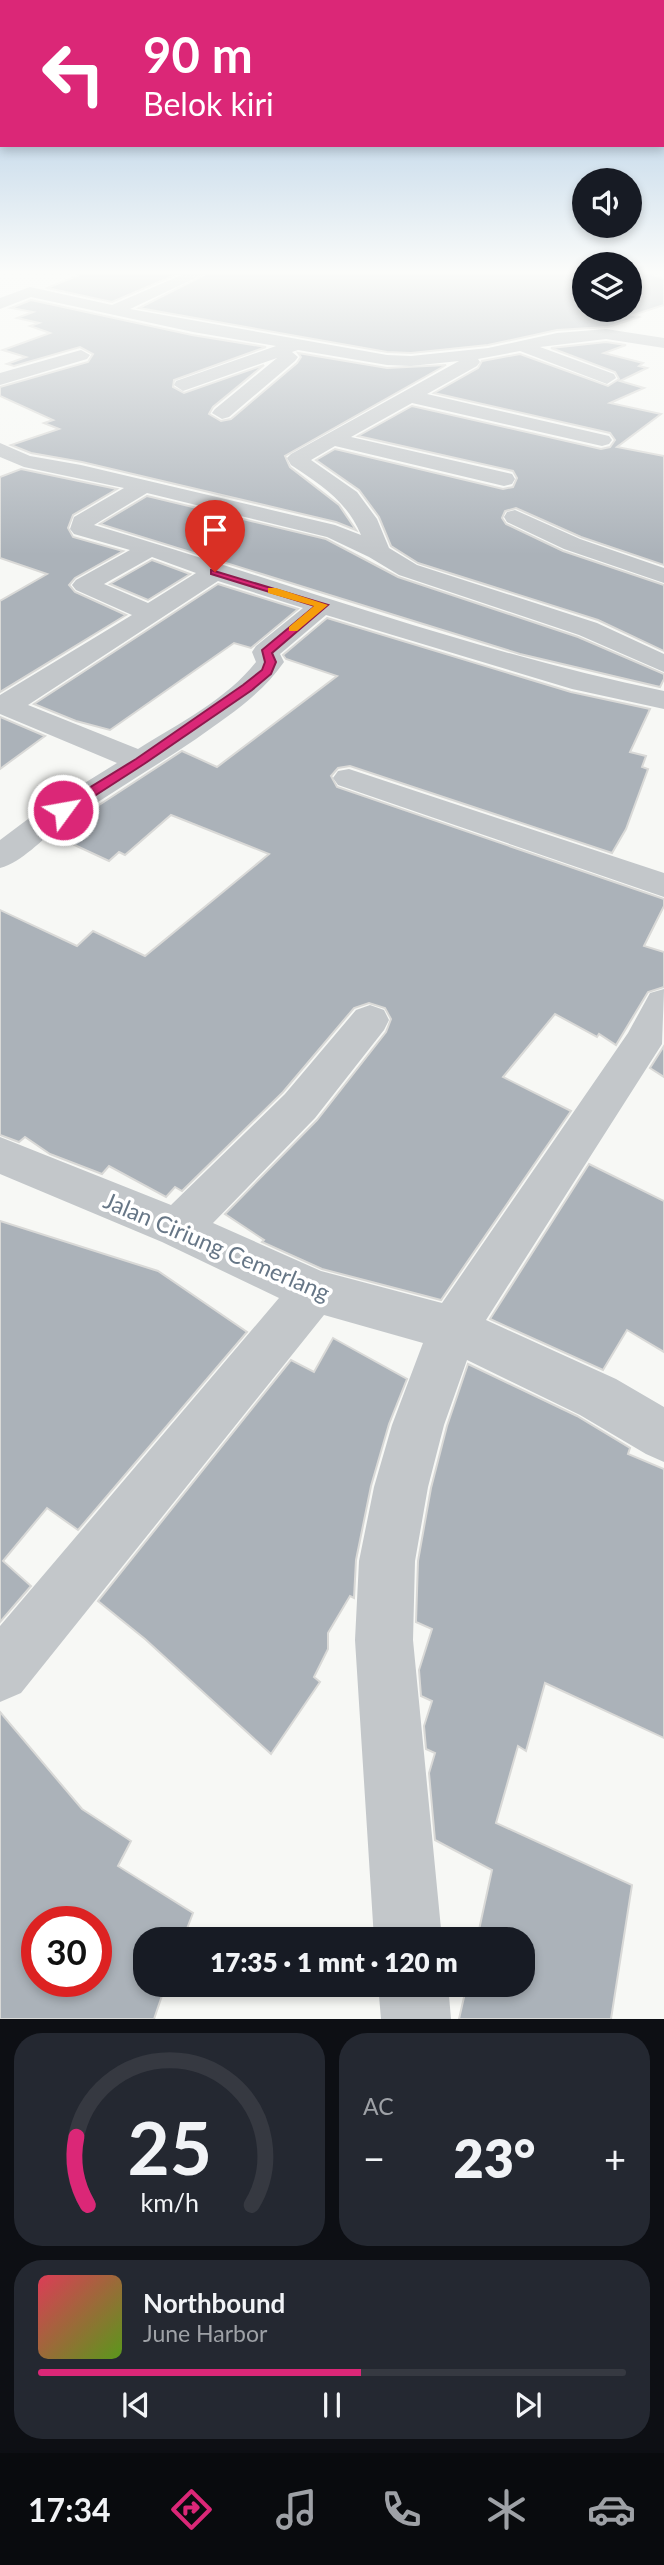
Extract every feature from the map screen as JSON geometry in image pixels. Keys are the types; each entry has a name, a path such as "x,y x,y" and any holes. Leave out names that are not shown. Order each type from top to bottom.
{"street":[{"path":"0,379 40,367"},
{"path":"183,385 238,367"},
{"path":"222,412 276,367"},
{"path":"378,552 365,513 338,486 298,461 303,455 462,367"},
{"path":"578,367 607,378"},
{"path":"408,396 602,440"},
{"path":"332,439 504,479"},
{"path":"0,449 24,461 81,471 335,532 417,574 588,629 664,664"},
{"path":"0,471 24,461"},
{"path":"142,487 82,522 81,526 87,531 150,548 215,572 582,683 664,700"},
{"path":"515,517 572,544 664,576"},
{"path":"148,614 85,585 150,548"},
{"path":"4,705 215,572"},
{"path":"0,857 44,822 140,761 267,671 270,662 266,652 322,605"},
{"path":"4,705 140,761"},
{"path":"349,778 664,885"},
{"path":"407,1927 384,1640 387,1561 401,1487 418,1425 453,1329 642,1044 664,1003"},
{"path":"178,1228 300,1106 370,1020"},
{"name":"Jalan Ciriung Cemerlang","path":"0,1155 178,1228 314,1291 453,1329 598,1397 664,1436"},
{"path":"0,1672 314,1291"},
{"path":"413,1997 416,2019"}],"building":[{"path":"70,367 210,367 174,380 173,387 184,393 261,367 213,407 209,414 221,421 231,419 292,367 442,367 285,456 290,467 339,505 356,530 336,522 82,462 31,453 11,445 59,429 44,423 53,420 0,396 0,387"},
{"path":"478,367 556,367 608,386 619,379 615,372 602,367 647,368 620,381 644,388 610,403 661,414 617,447 664,456 664,565 581,537 516,508 505,511 502,518 506,524 563,551 664,585 664,651 598,620 418,563 391,546 379,517 359,490 316,460 335,449 503,489 513,487 517,478 513,471 358,436 412,406 601,449 610,447 615,440 610,433 434,393"},
{"path":"21,469 117,489 73,515 68,528 73,537 123,551 75,578 69,585 75,592 126,615 0,692 0,601 47,574 0,558 0,477"},
{"path":"147,496 326,539 398,577 578,637 664,674 664,679 660,687 520,654 100,524"},
{"path":"152,560 190,574 148,600 110,584"},
{"path":"218,584 298,609 251,648 234,643 110,730 76,721 34,704"},
{"path":"327,618 571,692 650,709 630,752 646,756 642,767 648,769 626,829 612,853 350,766 338,768 331,776 337,787 664,899 664,906 644,946 664,952 664,987 648,992 616,1045 599,1034 597,1037 555,1014 503,1077 571,1111 441,1300 322,1269 262,1242 264,1240 225,1214 317,1120 386,1032 391,1019 385,1008 369,1003 354,1008 283,1092 182,1191 175,1187 166,1197 109,1166 102,1174 50,1154 25,1137 19,1142 0,1135 0,910 77,946 93,931 145,956 269,854 171,815 125,855 119,852 109,861 53,835 182,751 217,767 337,676 286,659 283,655"},
{"path":"0,717 45,736 0,769"},
{"path":"664,1046 664,1077 650,1068"},
{"path":"589,1164 664,1201 664,1352 627,1330 603,1370 490,1319"},
{"path":"0,1221 158,1271 247,1332 78,1530 47,1508 3,1561 31,1586 0,1622"},
{"path":"333,1338 407,1379 389,1424 371,1486 356,1560 354,1598 350,1596 328,1633 328,1649 314,1677 320,1682 271,1754 145,1639 98,1601 291,1360 314,1372"},
{"path":"468,1364 577,1416 630,1448 628,1454 664,1469 664,1738 545,1683 526,1751 518,1746 496,1823 632,1885 611,2019 459,2019 464,1997 535,1997 535,1927 480,1927 492,1870 435,1840 429,1773 435,1753 426,1749 424,1726 432,1701 421,1696 419,1670 432,1629 416,1622 418,1561 431,1488 447,1426"},
{"path":"0,1712 82,1809 131,1841 118,1866 193,1913 188,1927 133,1927 133,1997 162,1997 154,2019 0,2019"}],"slow traffic":[{"path":"272,590 322,605 293,629"}],"route":[{"path":"63,810 248,687 267,671 270,662 266,652 322,605 215,572"}]}
